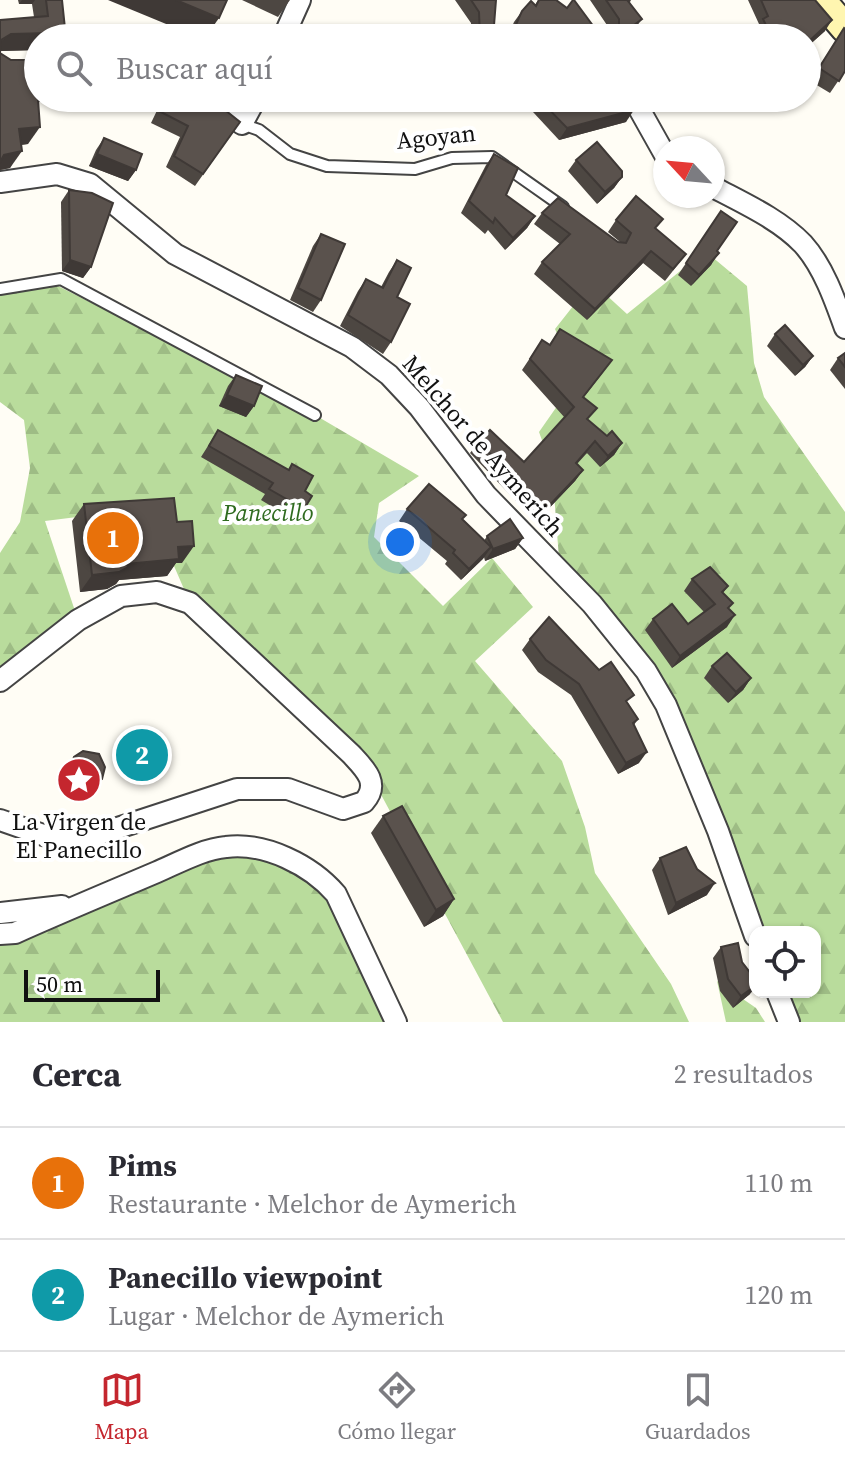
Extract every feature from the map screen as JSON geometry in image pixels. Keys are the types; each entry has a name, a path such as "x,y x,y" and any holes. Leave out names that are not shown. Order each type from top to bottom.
{"street":[{"path":"289,24 300,0"},
{"path":"821,0 845,28"},
{"name":"Agoyan","path":"225,112 242,124"},
{"path":"242,124 248,112"},
{"path":"641,112 654,136"},
{"name":"Melchor de Aymerich","path":"0,182 57,174 90,184 175,254 352,347 389,375 419,407 486,495 592,604 646,671 666,705 718,831 751,926"},
{"path":"725,194 769,218 803,245 831,292 845,328"},
{"path":"0,681 94,611 121,596 157,592 190,603 351,754 370,774 371,785 364,802 343,809 288,789 237,789 78,841 46,836 0,820"},
{"path":"0,934 15,933 225,847 249,847 316,873 336,894 396,1022"},
{"path":"0,913 82,903"},
{"path":"779,998 789,1022"}],"lane":[{"name":"Agoyan","path":"242,124 259,130 290,154 327,166 415,169 452,158 492,157 578,219"},
{"path":"0,289 61,279 315,415"}],"green space":[{"path":"705,251 747,286 754,363 764,397 845,512 845,1022 790,1022 780,998 821,998 821,926 753,926 666,705 560,571 552,468 539,432 576,379 555,329 592,282 627,314"},
{"name":"Panecillo","path":"52,283 315,415 419,476 379,503 374,537 443,606 492,558 533,607 475,661 562,761 585,827 595,873 671,984 689,1022 503,1022 370,774 190,603 149,508 45,521 78,620 0,681 0,553 20,522 30,468 24,420 0,402 0,293"},
{"path":"273,854 325,881 396,1022 0,1022 0,934 189,859"},
{"path":"717,981 756,1008 765,1022 726,1022"}],"building":[{"path":"46,0 62,0 65,24 24,24 24,34 11,34 1,40 0,53 0,20 48,16"},
{"path":"176,0 227,0 219,18"},
{"path":"471,0 496,0 494,24 479,24 479,12"},
{"path":"539,0 556,0 567,8 574,0 592,24 516,24 531,1 536,6"},
{"path":"606,0 629,0 642,19 635,24 619,24"},
{"path":"761,0 815,0 832,20 821,30 821,24 765,24 763,19 768,16"},
{"path":"844,28 845,71 839,81 821,69"},
{"path":"0,53 11,60 24,60 24,112 39,112 40,127 19,129 22,151 4,155 0,162"},
{"path":"161,112 228,112 240,122 203,174 174,156 188,126"},
{"path":"552,112 627,112 567,128"},
{"path":"104,138 142,154 136,170 97,154"},
{"path":"597,142 622,171 622,177 605,192 576,160"},
{"path":"494,154 518,168 506,195 535,216 513,238 495,218 493,223 469,201"},
{"path":"69,190 92,193 113,203 91,267 70,260"},
{"path":"636,196 663,219 655,228 686,254 673,269 651,251 595,309 542,262 570,234 542,213 558,198 618,242 626,243 631,233 616,220"},
{"path":"721,211 737,222 717,251 719,253 699,275 686,263"},
{"path":"321,234 345,244 321,300 298,288"},
{"path":"397,260 411,268 397,297 410,304 391,342 348,315 366,279 383,288"},
{"path":"785,325 813,356 803,365 775,334"},
{"path":"560,329 612,360 583,397 597,408 587,419 607,436 612,431 622,443 608,456 595,441 576,463 583,470 544,511 479,442 490,430 524,462 574,407 530,359 542,340 550,345"},
{"path":"845,353 845,367 838,358"},
{"path":"236,375 262,386 254,406 227,395"},
{"path":"218,430 289,470 292,464 313,476 305,491 312,496 304,509 269,489 273,483 209,446"},
{"path":"429,484 466,515 462,519 491,547 469,569 453,553 455,550 407,509"},
{"path":"174,498 177,522 192,521 194,546 178,547 179,559 127,564 128,567 119,572 92,575 84,504"},
{"path":"510,519 523,538 493,549 487,536"},
{"path":"710,567 728,586 722,592 733,603 728,608 735,615 680,656 653,619 672,604 688,624 715,604 692,579"},
{"path":"549,617 599,670 611,662 634,695 626,701 638,719 633,723 647,752 626,763 579,684 546,660 530,639"},
{"path":"727,653 751,678 736,692 712,666"},
{"path":"83,751 99,754 105,767 102,779 87,786 77,782 70,769 74,757"},
{"path":"402,806 454,899 436,910 383,816"},
{"path":"686,847 697,869 715,883 676,903 660,858"},
{"path":"738,943 742,962 749,971 749,990 741,996 728,979 721,947"}],"place":[{"name":"Pims","path":"113,538"},
{"name":"Panecillo viewpoint","path":"142,755"},
{"name":"La Virgen de El Panecillo","path":"79,780"}]}
